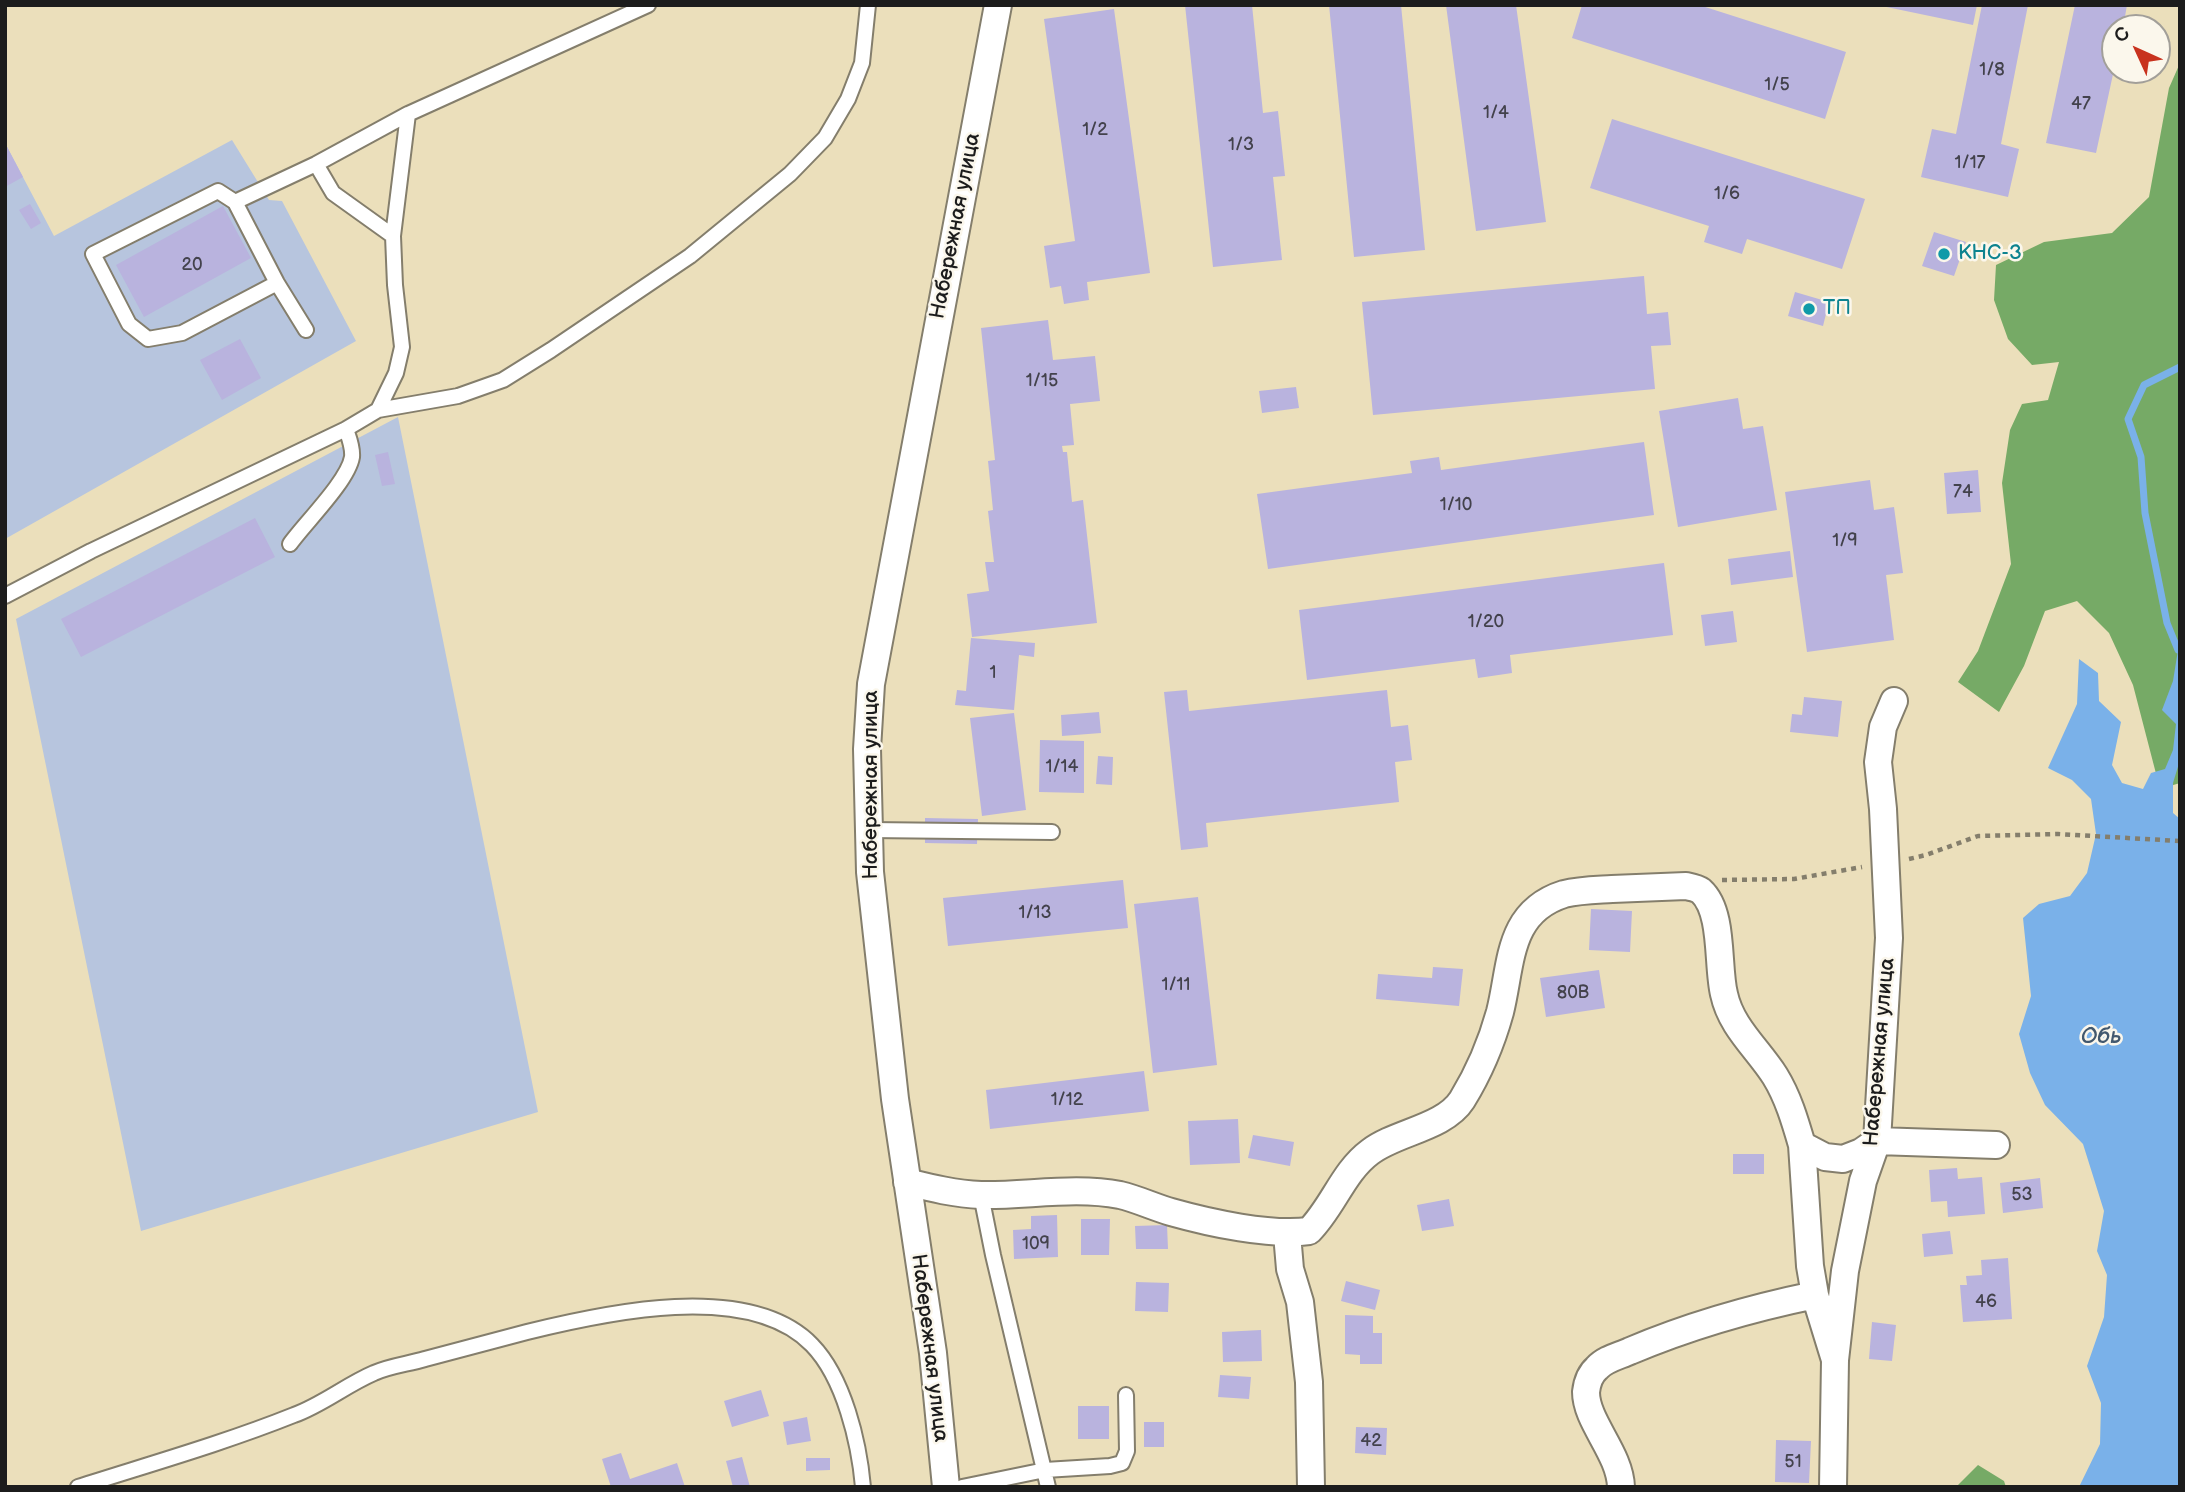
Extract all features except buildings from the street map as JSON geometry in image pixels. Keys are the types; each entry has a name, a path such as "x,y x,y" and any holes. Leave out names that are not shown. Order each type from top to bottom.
{"street":[{"name":"Набережная улица","path":"946,1487 933,1353 882,991 870,872 867,749 871,684 998,5"},
{"name":"Набережная улица","path":"1833,1487 1835,1360 1845,1271 1863,1181 1877,1141 1889,938 1884,823 1878,762 1883,727 1895,701"},
{"path":"907,1182 944,1191 981,1195 1075,1192 1121,1196 1174,1213 1287,1234 1309,1231 1336,1197 1353,1167 1372,1150 1436,1121 1460,1103 1482,1059 1499,1014 1511,952 1530,913 1546,902 1584,890 1686,886 1700,890 1712,906 1724,994 1732,1015 1750,1045 1773,1073 1786,1095 1802,1145 1810,1266 1815,1295 1835,1360"},
{"path":"1802,1145 1825,1157 1843,1159 1861,1152 1877,1141 1996,1145"},
{"path":"1287,1234 1290,1269 1300,1302 1309,1382 1311,1487"},
{"path":"1621,1487 1621,1476 1615,1460 1587,1401 1589,1378 1597,1368 1654,1340 1776,1303 1815,1295"}],"lane":[{"path":"235,202 316,164 408,114 648,5"},
{"path":"5,596 90,551 346,429 378,410 458,396 503,380 690,256 790,174 825,138 848,99 862,63 868,5"},
{"path":"378,410 396,373 402,347 393,236 408,114"},
{"path":"316,164 333,193 393,236"},
{"path":"277,284 182,333 148,338 129,324 93,254 218,191 235,202 277,284 306,330"},
{"path":"290,544 335,489 352,458 351,442 346,429"},
{"path":"869,830 1052,832"},
{"path":"981,1195 1048,1487"},
{"path":"78,1487 233,1438 298,1414 374,1373 587,1317 662,1307 745,1311 784,1326 811,1344 830,1369 848,1410 861,1465 863,1487"},
{"path":"962,1487 1045,1470 1122,1463 1127,1451 1126,1395"}],"path":[{"path":"2058,834 2180,841"}],"shaded area":[{"path":"232,140 269,200 282,201 356,341 5,539 5,143 54,236"},
{"path":"398,417 538,1112 141,1231 16,619"}],"green space":[{"path":"2180,63 2180,783 2160,789 2133,685 2109,633 2077,601 2045,611 2024,666 1999,712 1958,682 1978,651 2011,564 2002,483 2010,430 2022,404 2048,400 2059,362 2032,365 2008,339 1994,300 1996,265 2044,242 2112,233 2149,197 2171,83"},
{"path":"1978,1465 2004,1481 2006,1487 1956,1487"}],"water":[{"name":"Обь","path":"2178,650 2180,760 2173,783 2173,813 2180,819 2180,1487 2079,1487 2100,1444 2101,1403 2087,1366 2104,1317 2107,1275 2097,1251 2104,1211 2083,1144 2045,1105 2030,1073 2019,1034 2031,996 2023,918 2039,904 2070,896 2087,873 2096,834 2091,799 2072,780 2048,768 2077,704 2079,659 2098,673 2099,701 2121,722 2112,765 2122,783 2143,789 2151,773 2165,769 2173,750 2176,724 2162,710 2173,681"}],"waterway":[{"path":"2178,650 2167,623 2145,513 2141,457 2128,419 2144,385 2180,367"}],"place":[{"name":"КНС-3","path":"1944,254"},
{"name":"ТП","path":"1809,309"}]}
